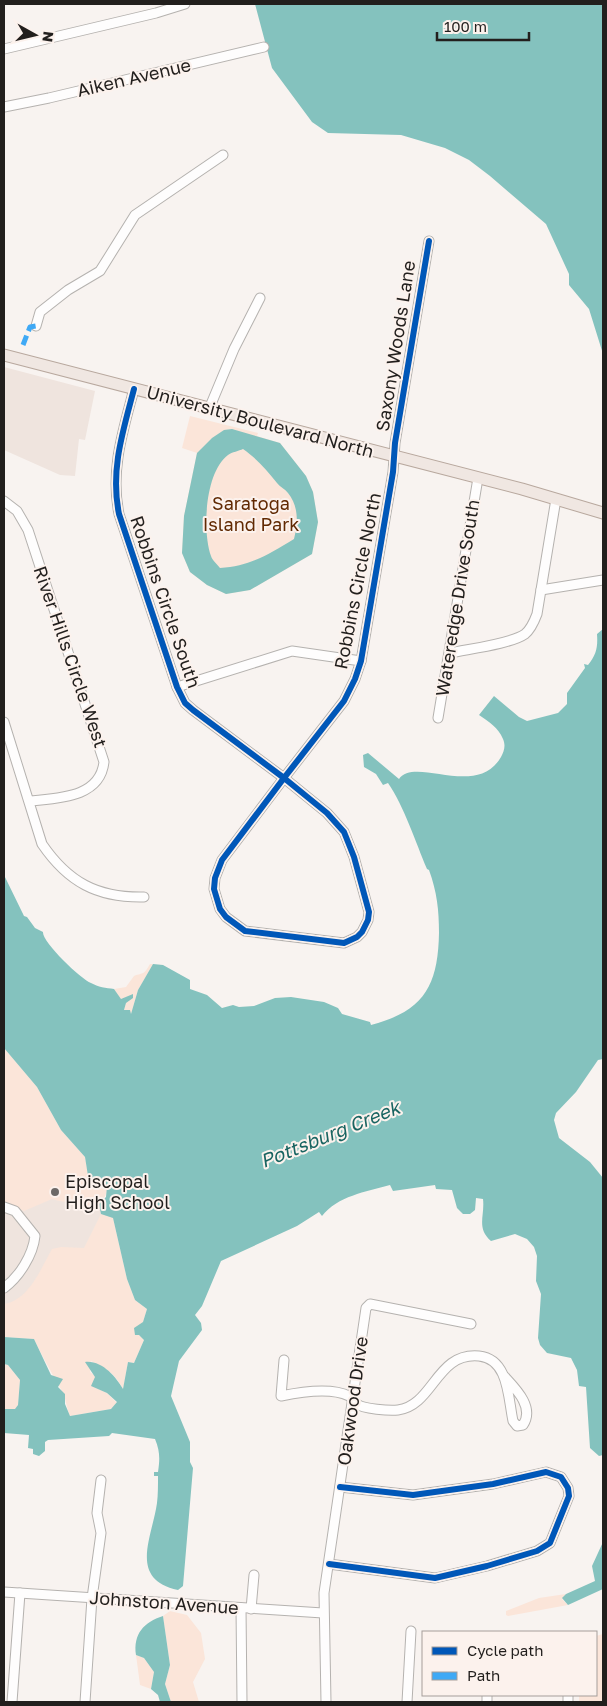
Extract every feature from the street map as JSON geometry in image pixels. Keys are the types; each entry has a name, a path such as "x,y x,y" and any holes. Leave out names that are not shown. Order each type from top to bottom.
{"main road":[{"name":"University Boulevard North","path":"4,355 478,478 603,514"}],"street":[{"path":"4,49 156,14 185,4"},
{"name":"Aiken Avenue","path":"4,107 264,47"},
{"path":"36,326 40,312 68,290 100,271 135,215 223,154"},
{"name":"Saxony Woods Lane","path":"394,457 429,241"},
{"path":"208,409 234,349 260,298"},
{"name":"Robbins Circle South","path":"134,389 115,469 116,498 119,514 177,687 185,703 193,710 284,778"},
{"name":"Robbins Circle North","path":"284,778 344,701 356,679 361,662 394,457"},
{"name":"Wateredge Drive South","path":"438,718 478,478"},
{"path":"450,653 514,639 526,633 535,621 556,499"},
{"name":"River Hills Circle West","path":"4,501 17,511 28,530 104,762 98,780 86,790 64,798 30,801"},
{"path":"540,590 603,580"},
{"path":"177,687 292,651 361,662"},
{"path":"4,722 42,844 73,879 86,886 118,896 144,897"},
{"path":"284,778 327,813 344,832 354,857 368,904 368,920 357,937 344,942 254,933 236,926 226,917 217,900 215,878 222,860 284,778"},
{"path":"4,1207 15,1211 35,1236 34,1243 16,1279 4,1288"},
{"name":"Oakwood Drive","path":"326,1702 323,1613 366,1308 370,1304 471,1324"},
{"path":"284,1360 281,1396 314,1390 348,1396 358,1405 384,1410 398,1410 411,1406 422,1397 445,1369 464,1356 485,1357 494,1360 501,1367 513,1421 517,1426 523,1425 526,1420 526,1413 522,1397 504,1376"},
{"path":"329,1564 435,1578 487,1566 545,1547 555,1536 569,1496 565,1481 554,1473 546,1472 493,1484 413,1495 340,1487"},
{"path":"85,1702 92,1598 101,1533 97,1513 101,1480"},
{"path":"251,1609 254,1575"},
{"name":"Johnston Avenue","path":"4,1592 323,1613"},
{"path":"12,1702 20,1593"},
{"path":"241,1608 242,1702"},
{"path":"407,1702 411,1631"}],"shaded area":[{"path":"4,367 95,391 85,440 79,439 75,476 60,475 4,450"},
{"name":"Episcopal High School","path":"4,1048 113,1218 4,1337"}],"green space":[{"name":"Saratoga Island Park","path":"190,416 258,433 257,436 280,443 306,476 313,492 318,522 312,554 250,590 226,594 207,585 190,572 182,553 184,516 197,453 182,448"},
{"path":"150,964 153,964 138,990 131,1014 124,1010 126,1003 132,995 121,1000 114,989 126,987 134,976 142,974"},
{"path":"4,1048 37,1087 61,1130 85,1157 88,1175 103,1180 108,1186 103,1199 92,1208 82,1204 52,1199 24,1211 4,1201"},
{"path":"101,1214 113,1218 127,1279 135,1300 147,1309 139,1335 144,1340 134,1363 128,1362 123,1390 118,1380 110,1372 91,1361 90,1372 96,1377 92,1386 107,1393 117,1403 111,1409 70,1416 64,1395 34,1339 4,1337 4,1304 20,1297 27,1290 38,1275 52,1249 61,1247 84,1248"},
{"path":"4,1364 8,1365 20,1380 16,1409 4,1409"},
{"path":"566,1594 562,1599 568,1605 506,1615 506,1611 539,1598"},
{"path":"170,1611 187,1615 201,1633 205,1659 193,1682 199,1702 171,1702 165,1684 170,1665 163,1616"},
{"path":"603,1634 603,1702 579,1702 579,1696 597,1696 597,1636"},
{"path":"136,1655 144,1658 154,1672 151,1689 140,1685"}],"water":[{"path":"255,4 603,4 603,354 589,309 569,285 569,274 546,224 469,160 445,148 401,135 328,133 312,122 272,68"},
{"path":"232,429 280,443 306,476 313,492 318,522 312,554 250,590 226,594 207,585 190,572 182,553 184,516 197,453 212,438 224,430","holes":["243,449 261,464 292,498 297,515 294,539 250,562 220,568 212,558 208,545 206,518 210,488 214,474 220,463 228,455"]},
{"name":"Pottsburg Creek","path":"603,629 603,1059 598,1060 576,1092 556,1113 554,1120 559,1138 590,1162 603,1178 603,1455 599,1456 590,1448 586,1387 579,1386 577,1370 571,1358 547,1353 540,1345 538,1338 541,1294 536,1281 537,1256 534,1247 527,1239 515,1234 491,1241 486,1236 482,1226 483,1199 476,1198 475,1210 470,1214 463,1214 457,1208 452,1190 436,1189 435,1185 393,1191 390,1185 362,1193 344,1199 328,1209 322,1216 319,1212 297,1226 221,1261 202,1306 195,1315 201,1323 202,1330 179,1361 171,1396 190,1442 190,1462 193,1468 183,1586 178,1590 163,1585 153,1577 148,1567 147,1556 158,1497 158,1476 154,1476 154,1472 158,1472 159,1455 155,1439 112,1433 109,1436 48,1440 45,1442 45,1451 39,1456 33,1454 33,1449 28,1448 29,1435 4,1433 4,1409 15,1409 18,1405 20,1380 8,1365 4,1364 4,1337 34,1339 51,1375 63,1379 58,1387 65,1394 65,1404 70,1416 111,1409 117,1402 107,1393 91,1386 95,1377 85,1362 103,1366 123,1389 128,1362 134,1363 144,1340 139,1335 135,1335 134,1328 143,1322 147,1309 135,1300 127,1279 113,1218 101,1214 99,1204 106,1197 107,1186 103,1180 96,1180 88,1176 85,1157 61,1130 37,1087 4,1048 4,875 24,916 27,917 35,928 43,932 49,944 71,968 94,984 114,989 121,999 133,994 133,998 126,1003 124,1010 130,1010 131,1014 138,990 153,964 163,965 190,980 190,989 207,995 222,1008 233,1005 239,1007 254,1006 275,998 291,997 324,1002 338,1008 342,1014 370,1022 371,1025 389,1019 416,1004 431,982 438,952 438,909 429,870 399,802 388,783 383,785 376,774 364,767 363,755 368,753 399,779 407,773 418,772 462,776 477,775 490,769 501,757 504,742 496,728 479,715 494,696 519,717 527,721 558,713 567,704 567,693 585,668 584,664 588,665 593,658 597,647 597,634"},
{"path":"603,1542 603,1589 568,1605 562,1598 566,1594 595,1581 592,1566"},
{"path":"163,1616 170,1665 165,1684 171,1702 160,1702 158,1695 151,1689 154,1672 144,1658 136,1655 136,1641 141,1630 145,1625"}],"marked path":[{"path":"23,345 30,327 36,326"}],"cycle path":[{"path":"134,389 117,466 116,482 119,514 177,687 185,703 193,710 284,778 327,813 344,832 354,857 369,912 368,920 362,932 357,937 344,943 245,931 226,917 220,909 214,889 215,878 222,860 284,778 344,701 355,679 361,661 393,472 395,443 429,241"},
{"path":"329,1564 435,1578 487,1566 537,1551 550,1543 569,1496 568,1488 561,1477 546,1472 493,1484 413,1495 340,1487"}],"place":[{"name":"Episcopal High School","path":"55,1192"}]}
